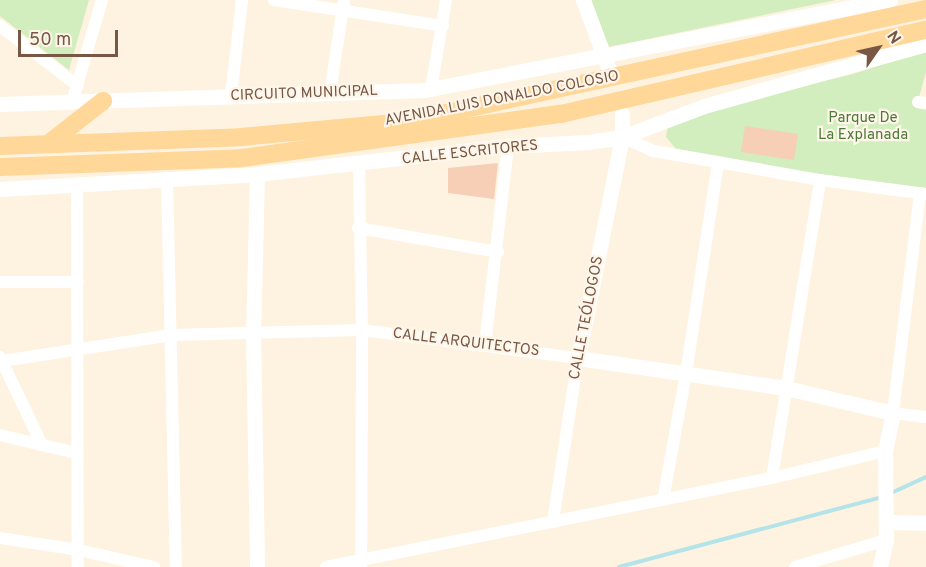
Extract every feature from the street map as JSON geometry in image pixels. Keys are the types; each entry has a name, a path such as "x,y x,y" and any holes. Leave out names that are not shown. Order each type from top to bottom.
{"main road":[{"name":"AVENIDA LUIS DONALDO COLOSIO","path":"0,146 241,137 405,122 926,9"},
{"name":"AVENIDA LUIS DONALDO COLOSIO","path":"0,167 242,158 561,114 926,30"},
{"path":"48,144 103,101"},
{"path":"0,180 27,166"}],"street":[{"path":"72,102 102,0"},
{"path":"231,96 242,0"},
{"path":"274,0 344,5 443,26"},
{"path":"431,89 446,0"},
{"path":"583,0 607,63"},
{"name":"AVENIDA LUIS DONALDO COLOSIO","path":"607,63 890,0"},
{"path":"330,93 344,5"},
{"path":"0,26 78,86"},
{"name":"CALLE ESCRITORES","path":"0,189 257,174 622,137 704,105 926,44"},
{"name":"CIRCUITO MUNICIPAL","path":"0,104 431,89 607,63"},
{"name":"CALLE TEÓLOGOS","path":"553,522 578,357 622,137 622,114"},
{"path":"651,125 654,151"},
{"path":"622,137 654,151 820,180 923,194 893,413 885,452 884,488 887,522 880,567"},
{"path":"485,345 498,252 508,147"},
{"path":"663,500 686,374 718,162"},
{"path":"359,165 358,228 362,330 361,564"},
{"path":"257,174 253,333 257,567"},
{"path":"167,178 176,567"},
{"path":"772,478 820,180"},
{"path":"77,183 78,567"},
{"path":"358,228 498,252"},
{"path":"0,282 78,282"},
{"name":"CALLE ARQUITECTOS","path":"1,359 172,335 362,330 578,357 786,388 893,413 926,417"},
{"path":"1,359 42,445"},
{"path":"0,435 77,453"},
{"path":"326,567 361,564 772,478 885,452"},
{"path":"887,522 926,523"},
{"path":"0,538 79,550 153,567"},
{"path":"795,567 886,540"}],"green space":[{"path":"0,0 89,0 69,70 0,16"},
{"path":"591,0 836,0 609,47"},
{"name":"Parque De La Explanada","path":"926,50 926,72 916,108 926,110 926,192 797,173 676,149 666,137 668,125 719,107 853,74"}],"building":[{"path":"745,126 798,134 794,160 741,152"},
{"path":"498,163 494,199 448,193 448,168"}],"waterway":[{"path":"889,494 926,477"},
{"path":"619,567 882,497"}]}
